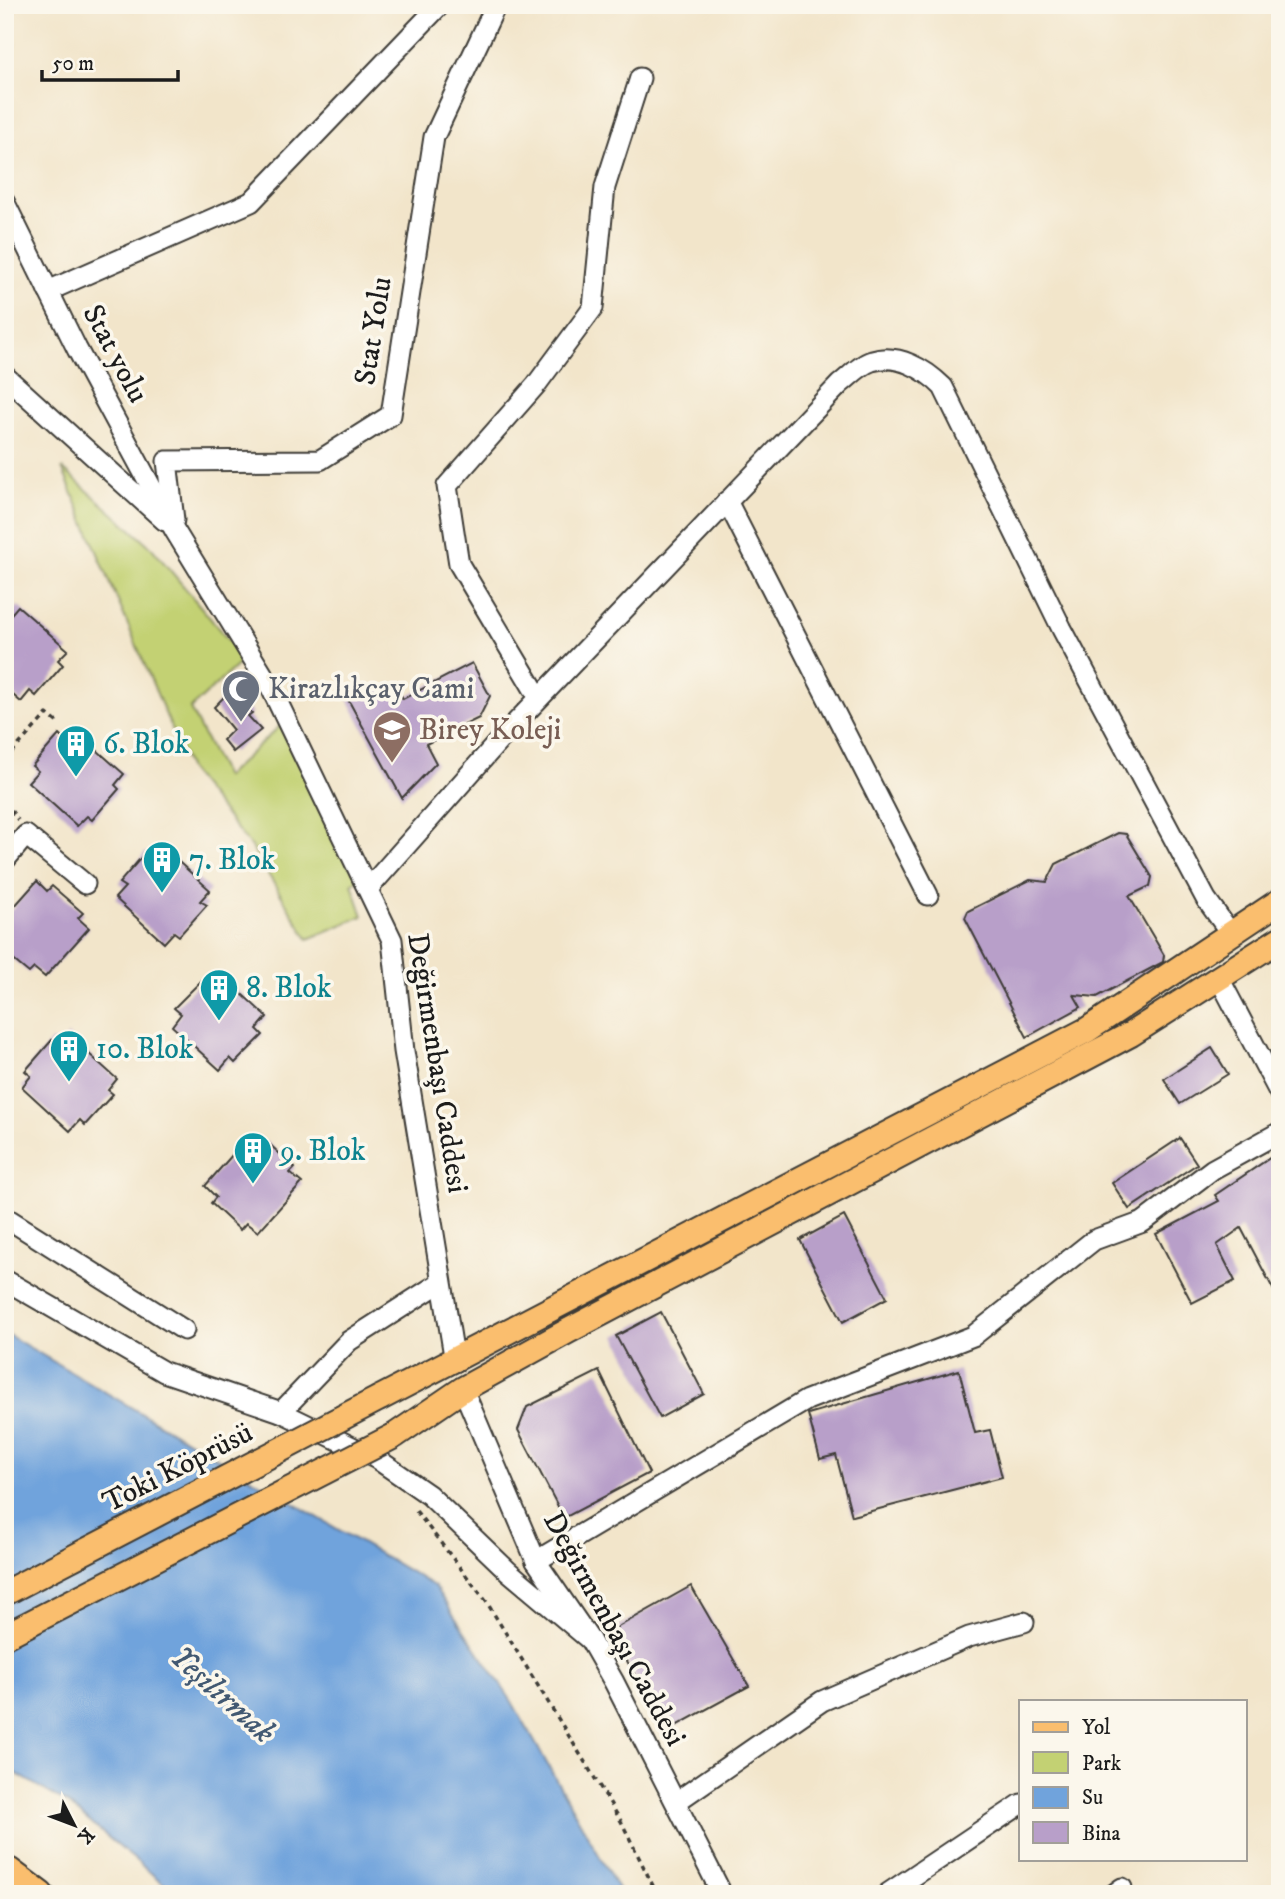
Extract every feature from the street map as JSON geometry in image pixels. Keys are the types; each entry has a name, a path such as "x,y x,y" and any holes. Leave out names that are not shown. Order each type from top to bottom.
{"main road":[{"name":"Toki Köprüsü","path":"5,1593 380,1398 455,1362 1087,1031 1280,901"},
{"path":"5,1636 394,1436 463,1389 798,1207 1119,1040 1280,939"},
{"path":"7,1875 41,1894"}],"street":[{"path":"48,291 251,202 440,5"},
{"name":"Stat Yolu","path":"175,531 167,461 320,460 391,415 435,137 496,5"},
{"path":"539,698 459,565 447,486 536,385 593,308 605,187 640,78"},
{"name":"Stat yolu","path":"5,203 48,291 175,531"},
{"path":"368,888 539,698 840,384 870,361 889,359 931,374 943,387 1062,629 1206,899 1232,934"},
{"path":"5,376 175,531"},
{"path":"727,501 928,895"},
{"name":"Değirmenbaşı Caddesi","path":"175,531 271,688 392,940 404,1051 455,1362"},
{"path":"5,860 26,835 85,884"},
{"path":"1219,978 1280,1094"},
{"path":"536,1561 807,1400 973,1336 1094,1240 1143,1222 1213,1169 1280,1132"},
{"path":"5,1217 184,1330"},
{"path":"5,1280 164,1372 281,1412 377,1459 429,1495 508,1571 590,1640"},
{"path":"281,1412 349,1341 442,1282"},
{"name":"Değirmenbaşı Caddesi","path":"463,1389 536,1561 590,1640 722,1894"},
{"path":"676,1802 822,1701 969,1637 1024,1622"},
{"path":"887,1894 1019,1805"}],"path":[{"path":"5,760 47,715 59,724"},
{"path":"410,1503 486,1601 621,1821 657,1894"}],"green space":[{"path":"62,468 151,547 244,659 190,709 225,777 281,725 360,878 352,884 363,916 308,939 252,848 189,770"}],"water":[{"name":"Yeşilırmak","path":"5,1333 434,1586 511,1700 621,1894 176,1894 68,1804 5,1767"}],"building":[{"path":"18,606 68,650 58,660 63,665 36,696 30,691 21,702 5,688 5,621"},
{"path":"472,663 490,696 479,718 426,744 436,763 402,798 345,694 396,686 403,699"},
{"name":"Kirazlıkçay Cami","path":"230,691 252,713 248,716 261,730 233,752 223,740 233,730 214,707"},
{"name":"6. Blok","path":"74,730 124,774 115,785 119,789 92,820 87,816 77,826 28,782 38,771 32,766 59,735 65,741"},
{"path":"1118,833 1126,834 1152,877 1150,886 1129,896 1164,955 1163,962 1097,997 1074,995 1081,1007 1027,1037 965,918 968,911 1030,880 1047,882 1056,864"},
{"name":"7. Blok","path":"161,846 210,890 200,901 207,905 179,936 174,932 164,943 115,898 125,887 119,883 146,852 151,857"},
{"path":"37,881 47,891 52,886 83,913 78,918 89,928 45,977 34,968 29,973 5,953 5,917"},
{"name":"8. Blok","path":"219,973 267,1017 257,1029 263,1035 235,1063 230,1058 220,1070 172,1026 181,1014 174,1008 202,980 208,984"},
{"name":"10. Blok","path":"68,1035 117,1079 108,1090 113,1094 85,1125 80,1120 70,1131 22,1087 31,1076 25,1071 52,1040 59,1046"},
{"path":"1212,1048 1228,1074 1180,1104 1164,1079"},
{"name":"9. Blok","path":"248,1137 260,1147 266,1141 295,1168 290,1173 302,1183 258,1232 246,1223 240,1230 211,1203 216,1197 205,1186"},
{"path":"1180,1138 1197,1164 1129,1209 1112,1183"},
{"path":"1280,1151 1280,1302 1241,1228 1217,1245 1235,1281 1192,1303 1156,1234 1219,1201 1215,1195"},
{"path":"844,1216 887,1298 843,1322 800,1240"},
{"path":"661,1312 704,1394 660,1418 616,1336"},
{"path":"959,1370 975,1433 990,1430 1002,1477 852,1516 836,1455 820,1459 808,1414"},
{"path":"599,1371 649,1473 564,1518 518,1430 527,1407"},
{"path":"691,1586 749,1686 665,1732 611,1631"}],"place":[{"name":"Kirazlıkçay Cami","path":"241,723"},
{"name":"Birey Koleji","path":"392,764"},
{"name":"6. Blok","path":"76,778"},
{"name":"7. Blok","path":"162,894"},
{"name":"8. Blok","path":"219,1022"},
{"name":"10. Blok","path":"69,1083"},
{"name":"9. Blok","path":"253,1185"}]}
